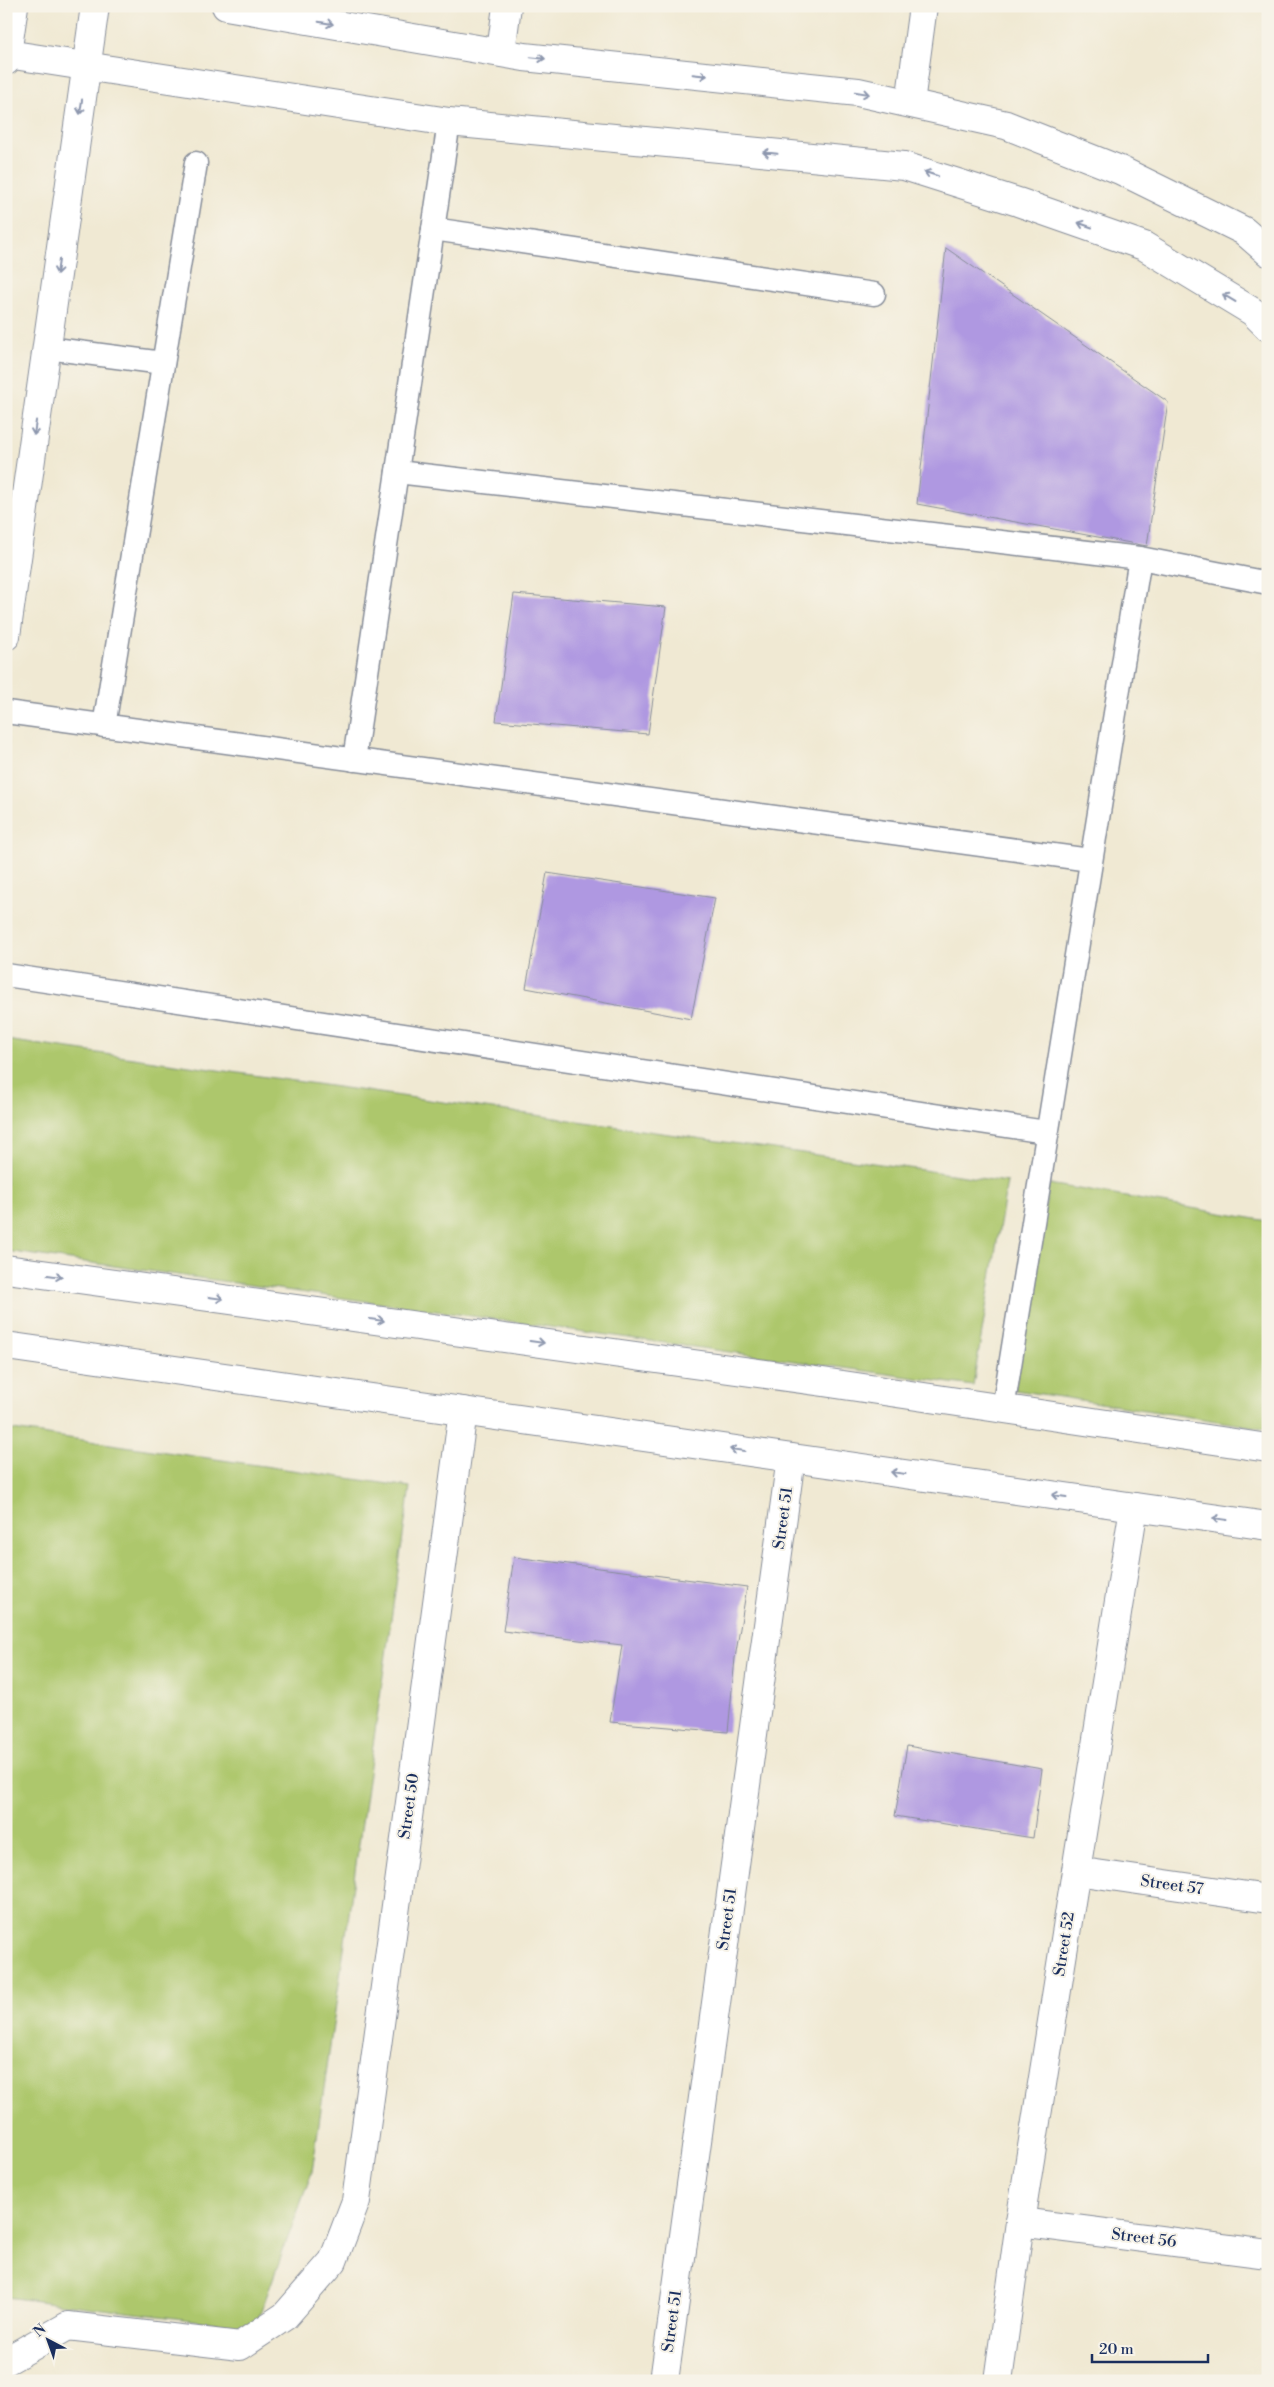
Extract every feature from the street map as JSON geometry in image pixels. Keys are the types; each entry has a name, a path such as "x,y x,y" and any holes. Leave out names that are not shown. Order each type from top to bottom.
{"street":[{"path":"14,6 7,58 87,65 449,122 904,166 1018,202 1144,246 1253,312 1268,327"},
{"path":"6,636 95,6"},
{"path":"226,6 500,52 858,92 1006,125 1120,170 1244,231 1268,252"},
{"path":"500,52 507,6"},
{"path":"910,103 923,6"},
{"path":"6,1269 813,1380 1268,1448"},
{"path":"6,1346 1268,1526"},
{"name":"Street 50","path":"6,2361 68,2326 240,2346 285,2316 333,2261 356,2201 462,1411"},
{"name":"Street 51","path":"664,2381 791,1458"},
{"name":"Street 52","path":"998,2381 1020,2222 1134,1507"},
{"name":"Street 57","path":"1076,1871 1268,1898"},
{"name":"Street 56","path":"1020,2222 1268,2254"}],"lane":[{"path":"354,760 449,122"},
{"path":"104,726 196,163"},
{"path":"433,229 874,294"},
{"path":"47,348 163,363"},
{"path":"396,472 1140,558 1268,583"},
{"path":"1003,1409 1046,1132 1140,558"},
{"path":"6,712 1090,860"},
{"path":"6,975 1046,1132"}],"green space":[{"path":"6,1040 1007,1182 973,1386 6,1251"},
{"path":"1049,1184 1268,1221 1268,1429 1015,1390"},
{"path":"6,1429 410,1487 312,2172 255,2328 6,2297"}],"building":[{"path":"946,248 1168,402 1147,546 917,504"},
{"path":"514,594 666,607 648,734 496,721"},
{"path":"547,873 715,898 691,1019 526,988"},
{"path":"514,1557 747,1587 735,1658 728,1732 610,1722 622,1645 503,1631"},
{"path":"907,1746 1042,1769 1033,1838 895,1816"}]}
